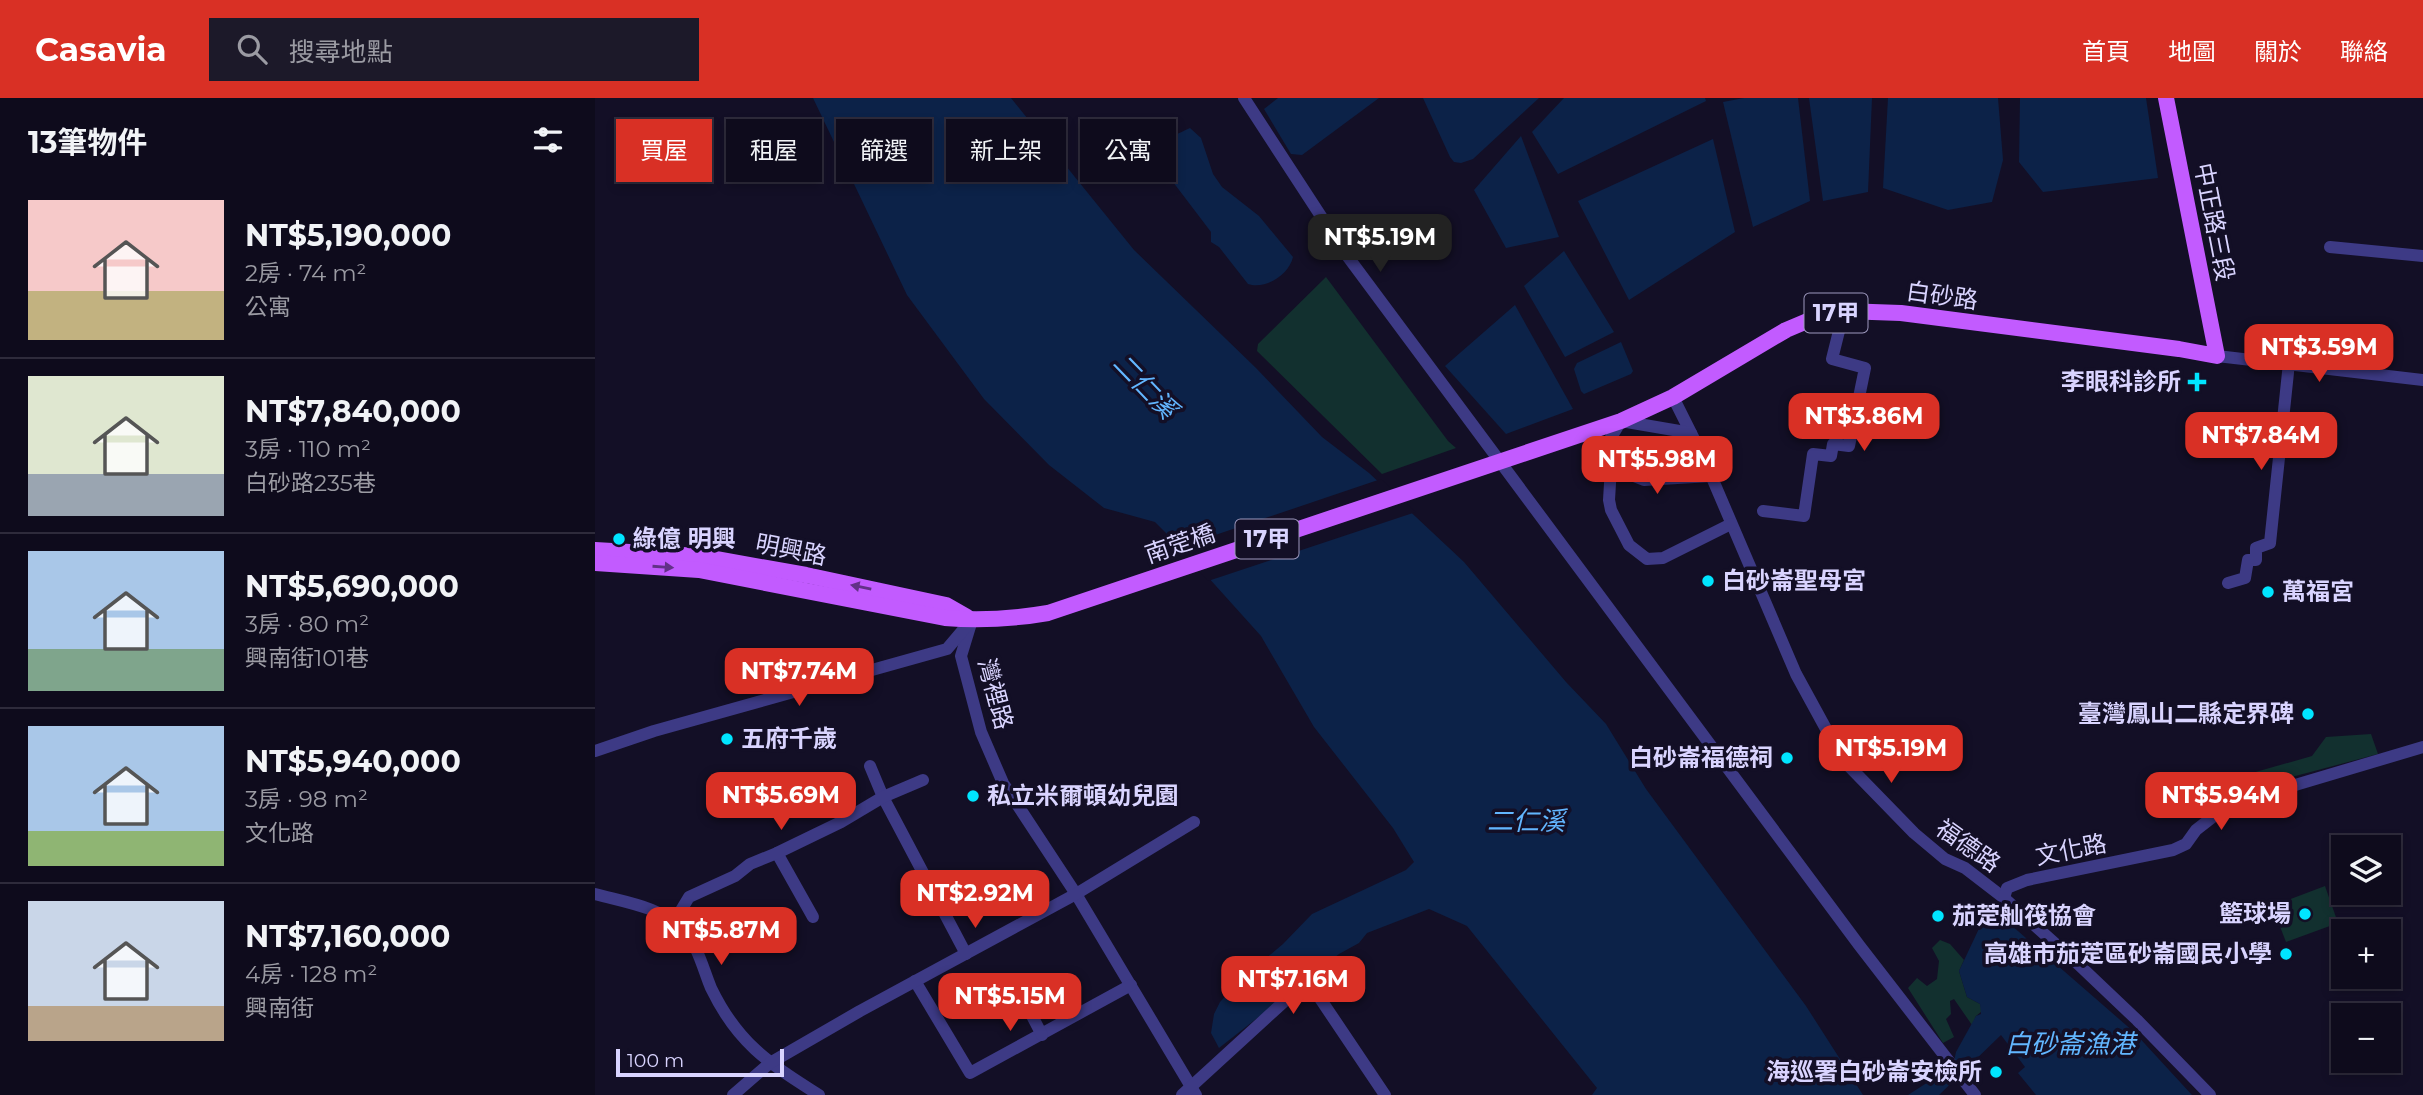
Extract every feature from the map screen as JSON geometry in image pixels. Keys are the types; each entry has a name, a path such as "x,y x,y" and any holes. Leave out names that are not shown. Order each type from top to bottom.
{"main road":[{"name":"中正路三段","path":"2166,98 2217,356"},
{"name":"白砂路","path":"1492,463 1621,421 1673,397 1786,330 1812,319 1843,311 1901,313 2179,348 2217,356"},
{"name":"南萣橋","path":"1048,613 1492,463"},
{"name":"明興路","path":"595,550 699,556 806,575 946,605 972,620"},
{"name":"明興路","path":"595,564 699,570 945,618 1010,619 1048,613"}],"street":[{"path":"1244,98 1345,253 1492,463 1975,1095"},
{"path":"2330,247 2423,256"},
{"path":"1763,511 1804,516 1813,454 1831,456 1833,444 1849,446 1865,368 1832,359 1843,311"},
{"name":"白砂路","path":"2217,356 2423,380"},
{"path":"2228,583 2245,578 2248,560 2256,560 2256,548 2270,543 2289,363"},
{"name":"福德路","path":"1673,397 1711,476 1796,674 1843,760 1914,833 1945,859 1965,868 2004,898 2137,1020 2210,1095"},
{"path":"1691,433 1621,421 1606,446 1611,467 1611,510 1629,545 1647,559 1663,558 1731,524"},
{"path":"1611,467 1644,480 1711,476"},
{"name":"灣裡路","path":"595,751 947,649 972,620"},
{"name":"灣裡路","path":"972,620 961,656 981,732 1003,783 1076,894 1131,985 1190,1092"},
{"name":"文化路","path":"2004,898 2007,888 2027,880 2173,850 2186,844 2196,830 2228,805 2423,747"},
{"path":"870,766 883,797 966,954"},
{"path":"674,922 689,897 735,876 750,864 841,822 883,797 923,780"},
{"path":"733,1095 770,1063 1076,894 1194,822"},
{"path":"777,853 813,917"},
{"path":"595,894 647,909 674,922 690,939 732,1026 770,1063 819,1095"},
{"path":"915,981 970,1073 1131,985"},
{"path":"1190,1092 1287,998 1309,982 1385,1095"},
{"path":"1015,983 1042,1035"}],"green space":[{"path":"1326,277 1448,441 1456,448 1382,474 1257,351 1258,344"},
{"path":"2371,734 2378,754 2236,792 2231,779 2312,756 2326,737"},
{"name":"籃球場","path":"2325,886 2337,919 2331,919 2331,926 2286,942 2272,906"},
{"path":"1940,940 1950,944 1964,960 1959,971 1967,997 1980,1004 1982,1011 1972,1025 1954,999 1950,1001 1951,1014 1946,1019 1954,1037 1943,1043 1908,988 1917,978 1927,986 1937,979 1939,961 1932,948"}],"water":[{"name":"二仁溪","path":"813,98 1011,98 1028,119 946,119 946,182 1066,182 1066,166 1134,250 1256,368 1322,437 1369,473 1464,562 1566,682 1606,724 1646,789 1806,1006 1863,1095 1592,1095 1597,1088 1467,926 1429,909 1367,933 1359,943 1339,954 1219,1048 1211,1033 1214,1014 1220,1002 1240,980 1283,944 1312,914 1406,870 1414,862 1393,828 1314,727 1261,636 1155,522 1104,508 1049,465 984,399 907,295 853,182 932,182 932,119 836,119 836,146"},
{"path":"1278,98 1379,98 1302,155 1291,154 1264,109"},
{"path":"1423,98 1539,98 1473,159 1461,163 1454,162 1450,157"},
{"path":"1564,98 1705,98 1706,101 1558,174 1532,132"},
{"path":"1744,98 1798,98 1810,201 1753,227 1723,102"},
{"path":"1809,98 1872,98 1868,192 1823,201"},
{"path":"1888,98 1998,98 2003,160 1992,202 1948,210 1883,188"},
{"path":"2020,98 2146,98 2158,178 2043,192 2019,162"},
{"path":"1190,128 1201,138 1213,174 1222,187 1259,216 1293,257 1287,270 1275,280 1262,285 1248,284 1219,247 1211,242 1211,232 1173,182 1176,182 1176,135"},
{"path":"1521,136 1559,237 1506,248 1474,190"},
{"path":"1713,139 1735,232 1629,300 1578,201"},
{"path":"1564,251 1614,332 1565,357 1524,286"},
{"path":"1515,305 1573,409 1506,434 1445,366"},
{"path":"1621,342 1633,371 1631,374 1584,394 1574,369 1577,363"},
{"name":"白砂崙漁港","path":"1984,918 2003,918 2134,1032 2192,1095 2036,1095 2018,1073 2025,1067 2001,1035 1939,1095 1908,1095 1953,1066 1956,1052 1976,1016 1981,1014 1980,1004 1967,997 1959,971"}],"pier":[{"path":"1381,479 1416,512 1208,581 1177,548"}],"place":[{"name":"李眼科診所","path":"2197,382"},
{"name":"綠億 明興","path":"619,539"},
{"name":"白砂崙聖母宮","path":"1708,581"},
{"name":"萬福宮","path":"2268,592"},
{"name":"臺灣鳳山二縣定界碑","path":"2308,714"},
{"name":"五府千歲","path":"727,739"},
{"name":"白砂崙福德祠","path":"1787,758"},
{"name":"私立米爾頓幼兒園","path":"973,796"},
{"name":"籃球場","path":"2305,914"},
{"name":"茄萣舢筏協會","path":"1938,916"},
{"name":"高雄市茄萣區砂崙國民小學","path":"2286,954"},
{"name":"海巡署白砂崙安檢所","path":"1996,1072"}]}
